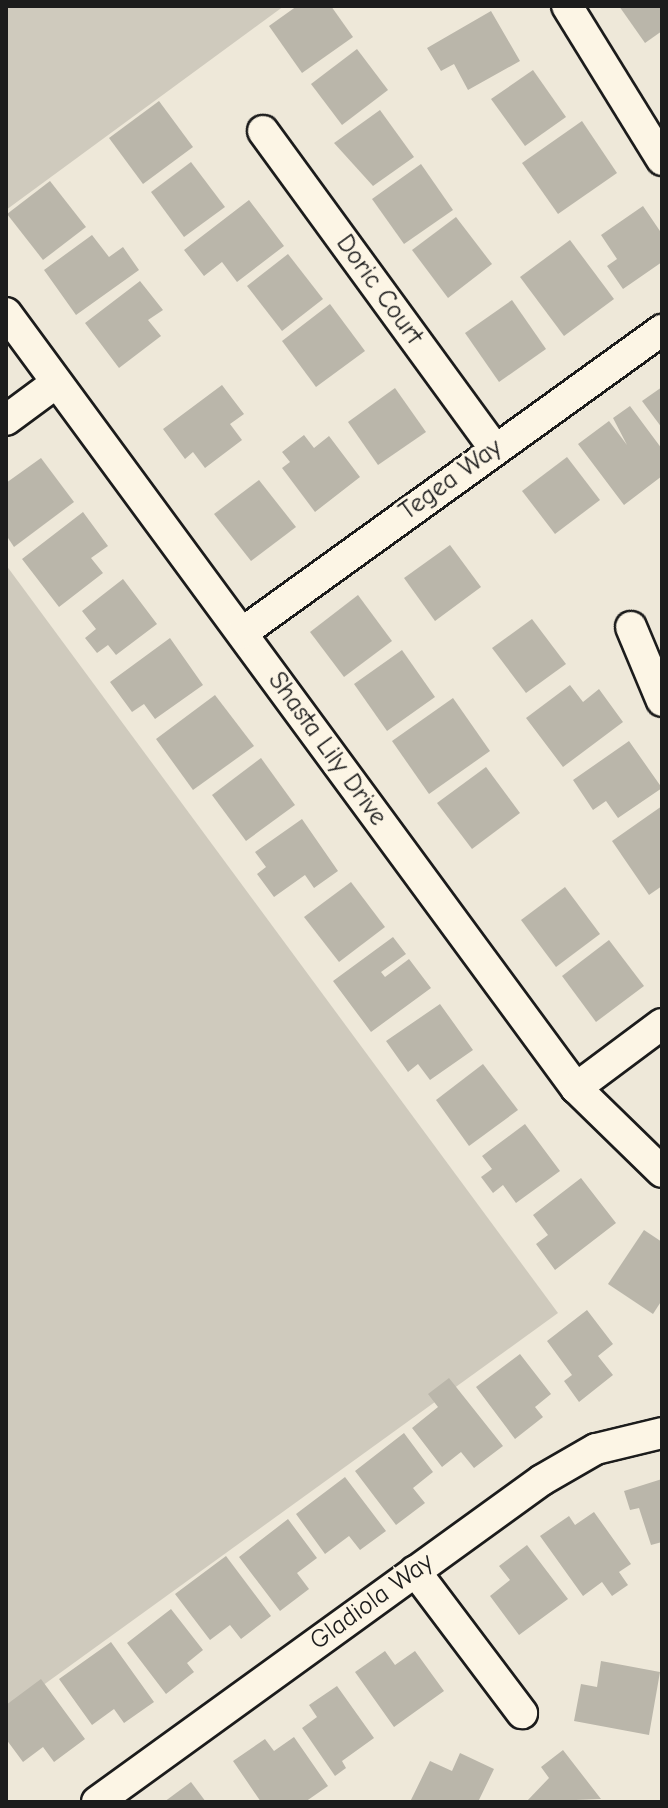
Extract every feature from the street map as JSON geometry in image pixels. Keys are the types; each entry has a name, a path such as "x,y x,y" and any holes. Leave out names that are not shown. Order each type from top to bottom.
{"street":[{"path":"567,6 662,160"},
{"name":"Doric Court","path":"263,131 494,448"},
{"name":"Shasta Lily Drive","path":"6,313 576,1088 662,1172"},
{"name":"Tegea Way","path":"242,633 494,448 662,330"},
{"path":"6,420 56,383"},
{"path":"631,627 662,701"},
{"path":"576,1088 662,1024"},
{"name":"Gladiola Way","path":"97,1802 568,1463 662,1433"},
{"path":"415,1571 522,1713"}],"shaded area":[{"path":"6,6 284,6 6,210"},
{"path":"6,565 558,1313 6,1712"}],"building":[{"path":"297,6 331,6 353,37 302,73 269,26"},
{"path":"619,6 662,6 662,31 645,43"},
{"path":"491,11 520,61 468,90 454,64 441,71 427,48"},
{"path":"357,49 388,90 342,125 311,84"},
{"path":"533,70 566,117 525,146 491,99"},
{"path":"159,101 193,147 143,184 109,138"},
{"path":"380,110 414,157 373,186 334,143"},
{"path":"582,121 617,173 558,214 522,163"},
{"path":"191,162 225,207 184,237 151,192"},
{"path":"421,164 453,210 404,244 372,199"},
{"path":"50,181 86,227 43,260 7,214"},
{"path":"249,200 284,246 237,282 222,262 204,276 184,250"},
{"path":"643,206 662,234 662,262 623,289 607,266 617,259 601,235"},
{"path":"456,217 492,264 448,298 412,250"},
{"path":"92,235 109,257 123,247 139,270 76,315 44,270"},
{"path":"570,240 614,299 564,336 520,277"},
{"path":"288,254 323,299 282,331 247,286"},
{"path":"140,281 163,310 148,320 161,336 119,368 85,323"},
{"path":"512,300 546,349 499,382 465,333"},
{"path":"330,304 365,351 316,387 282,341"},
{"path":"222,385 244,414 230,424 242,440 205,468 193,452 185,459 163,429"},
{"path":"662,387 662,428 642,401"},
{"path":"395,388 426,432 378,465 348,422"},
{"path":"630,406 662,449 662,476 624,505 578,444 609,421 627,445 613,418"},
{"path":"304,435 314,448 329,436 360,477 315,512 282,468 290,462 282,452"},
{"path":"567,457 600,500 555,534 522,491"},
{"path":"41,458 74,502 14,547 6,535 6,483"},
{"path":"259,480 296,527 251,561 214,514"},
{"path":"83,512 108,546 91,558 103,573 59,607 22,559"},
{"path":"450,545 481,587 435,621 404,578"},
{"path":"123,579 157,624 116,655 108,645 97,653 85,638 96,629 82,611"},
{"path":"358,595 392,641 344,677 310,632"},
{"path":"532,619 566,664 526,693 492,648"},
{"path":"170,638 203,685 155,719 144,704 132,712 110,682"},
{"path":"402,650 435,697 387,731 354,684"},
{"path":"570,685 583,702 599,689 623,722 563,767 526,718"},
{"path":"215,695 254,746 193,790 156,739"},
{"path":"453,698 490,751 429,794 392,741"},
{"path":"629,741 662,788 618,818 606,801 593,810 573,780"},
{"path":"261,758 295,805 246,841 212,795"},
{"path":"486,767 520,813 472,849 437,803"},
{"path":"662,806 662,886 649,895 612,841"},
{"path":"302,819 338,871 314,888 305,875 274,897 257,874 266,867 255,852"},
{"path":"351,882 385,927 339,962 304,917"},
{"path":"565,887 600,934 556,967 521,920"},
{"path":"393,937 406,954 381,972 385,977 409,959 431,988 371,1032 333,981"},
{"path":"609,940 644,986 596,1022 562,976"},
{"path":"440,1004 473,1050 430,1080 418,1064 408,1072 386,1041"},
{"path":"483,1064 518,1110 469,1146 436,1100"},
{"path":"525,1124 560,1171 516,1203 503,1185 493,1193 481,1177 492,1169 482,1156"},
{"path":"581,1178 616,1223 555,1270 536,1244 548,1235 533,1215"},
{"path":"644,1230 662,1242 662,1300 653,1314 608,1284"},
{"path":"587,1310 613,1344 598,1356 613,1375 579,1402 564,1381 572,1375 547,1341"},
{"path":"520,1354 551,1394 535,1407 543,1417 515,1439 476,1387"},
{"path":"449,1378 503,1446 474,1468 461,1452 442,1467 412,1428 438,1407 428,1394"},
{"path":"404,1433 433,1472 413,1488 425,1503 396,1525 355,1471"},
{"path":"345,1477 386,1531 360,1550 349,1536 325,1554 296,1514"},
{"path":"662,1479 662,1542 651,1545 639,1508 630,1510 624,1491"},
{"path":"594,1512 631,1564 619,1572 628,1585 612,1596 602,1582 583,1596 540,1536 569,1516 575,1525"},
{"path":"288,1519 317,1558 297,1573 309,1589 280,1611 239,1557"},
{"path":"527,1545 568,1599 519,1635 490,1596 510,1580 499,1566"},
{"path":"226,1556 271,1616 241,1639 230,1625 210,1640 175,1594"},
{"path":"171,1609 203,1650 187,1663 194,1672 166,1694 127,1643"},
{"path":"111,1642 154,1702 124,1723 114,1709 92,1725 59,1679"},
{"path":"385,1651 395,1665 415,1651 444,1691 394,1727 355,1672"},
{"path":"601,1661 660,1672 649,1735 574,1721 581,1684 597,1687"},
{"path":"41,1679 85,1739 54,1762 43,1747 23,1762 6,1739 6,1705"},
{"path":"337,1686 374,1738 342,1761 346,1768 335,1776 302,1728 317,1717 309,1705"},
{"path":"294,1737 328,1786 305,1802 261,1802 233,1761 265,1739 274,1751"},
{"path":"563,1750 601,1799 526,1802 549,1778 541,1767"},
{"path":"460,1753 494,1769 478,1802 410,1802 430,1761 452,1771"},
{"path":"191,1782 206,1802 164,1802"}]}
